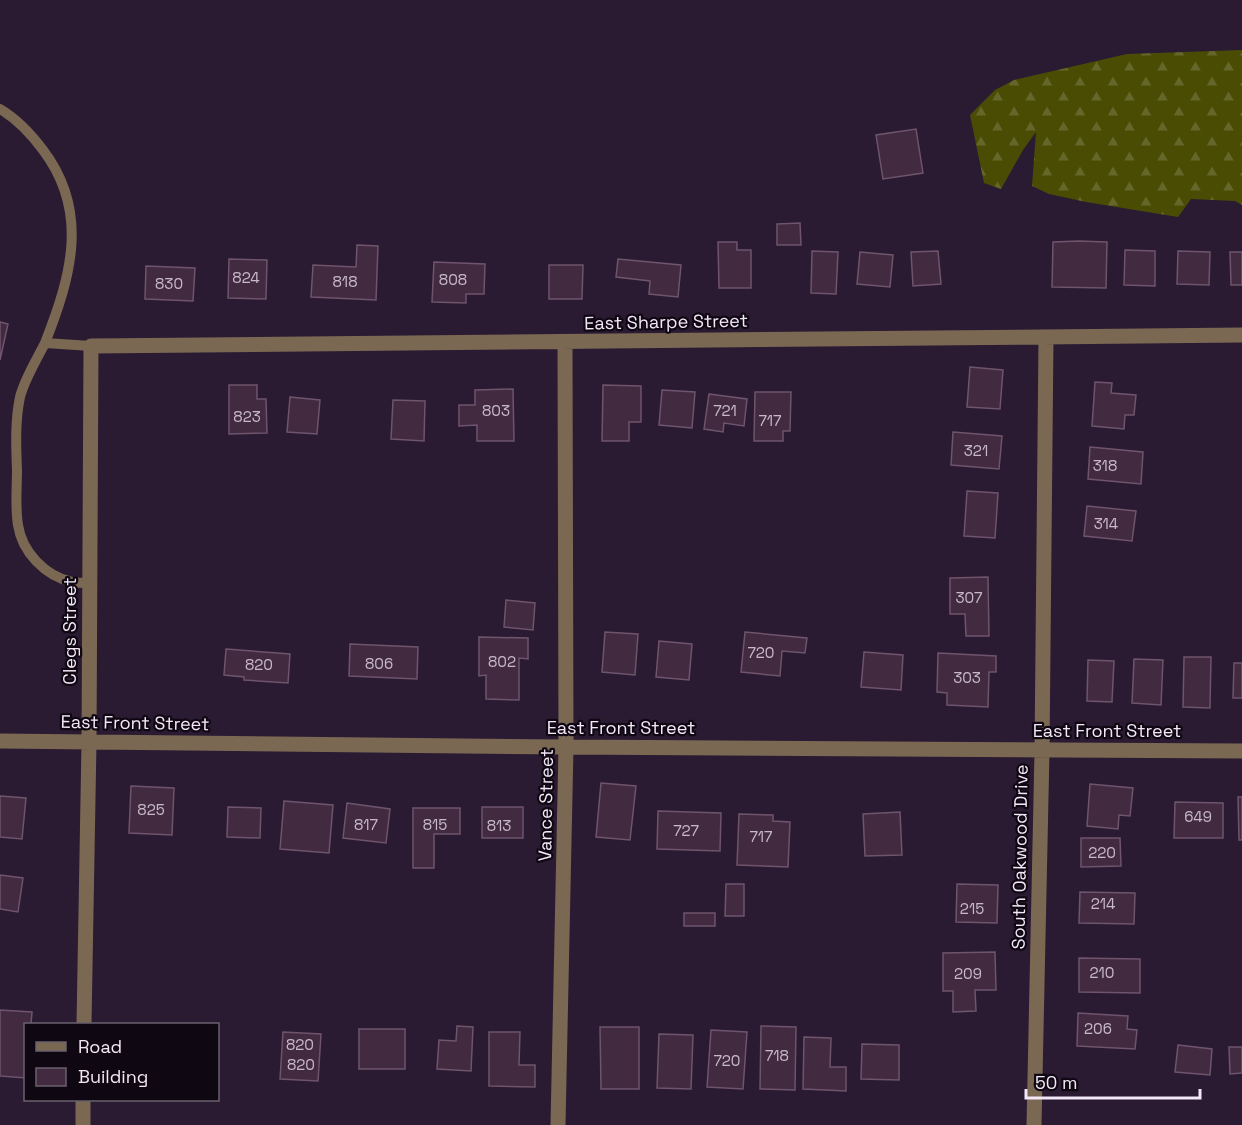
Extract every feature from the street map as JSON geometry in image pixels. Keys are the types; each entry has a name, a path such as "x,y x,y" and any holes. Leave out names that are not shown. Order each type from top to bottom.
{"street":[{"name":"East Sharpe Street","path":"91,346 1242,335"},
{"name":"South Oakwood Drive","path":"1034,1125 1042,751 1046,338"},
{"name":"Vance Street","path":"558,1125 566,747 565,342"},
{"name":"Clegs Street","path":"84,1023 89,742 91,346"},
{"name":"East Front Street","path":"0,741 1242,751"},
{"path":"83,1101 83,1125"}],"lane":[{"path":"0,109 31,134 51,160 63,185 72,214 72,243 67,276 58,308 45,343 26,378 20,396 17,414 18,527 29,554 40,565 70,581 90,583"},
{"path":"45,343 91,346"}],"green space":[{"path":"1242,50 1242,205 1235,201 1191,199 1178,217 1049,194 1032,186 1036,132 1001,189 984,183 970,115 995,90 1014,80 1127,54"}],"building":[{"path":"916,129 923,173 883,179 876,135"},
{"path":"800,223 801,245 777,245 777,224"},
{"path":"718,242 737,242 737,250 751,250 751,288 719,288"},
{"path":"1053,242 1107,242 1106,288 1052,287"},
{"path":"357,245 378,246 376,300 311,297 313,265 356,267"},
{"path":"1125,250 1155,251 1155,286 1124,285"},
{"path":"812,251 838,252 836,294 811,293"},
{"path":"938,251 941,284 913,286 911,252"},
{"path":"1178,251 1210,252 1209,285 1177,284"},
{"path":"860,252 893,255 890,287 857,284"},
{"path":"1230,252 1242,252 1242,285 1231,285"},
{"path":"229,259 267,260 266,299 228,298"},
{"path":"618,259 681,265 678,297 649,294 650,281 616,277"},
{"path":"434,262 485,264 484,294 466,294 466,303 432,302"},
{"path":"549,265 583,265 582,299 549,299"},
{"path":"146,266 195,268 193,301 145,299"},
{"path":"0,322 8,324 0,360"},
{"path":"970,367 1003,370 1000,409 967,407"},
{"path":"1095,382 1112,383 1111,393 1136,395 1134,415 1125,415 1124,429 1092,426"},
{"path":"229,385 257,385 257,399 266,399 267,433 229,434"},
{"path":"603,385 641,386 641,422 629,422 629,441 602,441"},
{"path":"513,389 514,441 477,441 477,425 459,426 459,405 475,405 475,390"},
{"path":"662,390 695,392 692,428 659,425"},
{"path":"755,392 791,392 790,431 783,431 783,441 754,441"},
{"path":"709,394 747,399 744,426 724,423 723,432 704,429"},
{"path":"290,397 320,400 317,434 287,432"},
{"path":"393,400 425,401 424,441 391,439"},
{"path":"953,432 1002,436 999,469 951,465"},
{"path":"1090,447 1143,452 1141,484 1088,479"},
{"path":"967,491 998,493 995,538 964,536"},
{"path":"1087,506 1136,511 1132,541 1084,536"},
{"path":"988,577 989,636 966,636 965,614 950,614 950,578"},
{"path":"506,600 535,603 533,630 504,627"},
{"path":"605,632 638,634 635,675 602,672"},
{"path":"745,632 807,638 805,653 782,651 780,676 741,672"},
{"path":"479,637 528,638 528,659 519,658 519,700 486,699 486,675 479,676"},
{"path":"659,641 692,644 689,680 656,677"},
{"path":"350,644 418,647 417,679 349,676"},
{"path":"226,649 290,654 288,683 244,680 244,677 224,675"},
{"path":"864,652 903,655 901,690 861,687"},
{"path":"938,653 996,656 996,672 989,672 988,707 947,705 947,693 937,692"},
{"path":"1184,657 1211,657 1210,708 1183,707"},
{"path":"1134,659 1163,660 1161,705 1132,703"},
{"path":"1088,660 1114,661 1112,702 1087,701"},
{"path":"1234,663 1242,663 1242,698 1233,698"},
{"path":"601,783 636,786 630,840 596,837"},
{"path":"1090,784 1133,788 1130,816 1119,815 1118,829 1087,826"},
{"path":"131,786 174,788 172,835 129,833"},
{"path":"0,796 26,798 22,839 0,837"},
{"path":"1238,797 1242,797 1242,840 1239,840"},
{"path":"284,801 333,805 329,853 280,849"},
{"path":"1175,802 1223,803 1223,838 1174,838"},
{"path":"347,803 390,809 386,843 343,838"},
{"path":"228,807 261,808 260,838 227,837"},
{"path":"482,807 523,807 523,838 482,838"},
{"path":"413,808 460,808 460,834 434,834 434,868 413,868"},
{"path":"658,811 721,813 720,851 657,849"},
{"path":"900,812 902,855 865,856 863,814"},
{"path":"739,814 773,815 773,821 790,822 788,867 737,865"},
{"path":"1081,838 1120,838 1121,866 1081,867"},
{"path":"0,875 23,878 18,912 0,909"},
{"path":"726,884 744,884 744,916 725,916"},
{"path":"957,884 998,885 997,923 956,922"},
{"path":"1080,892 1135,893 1134,924 1079,923"},
{"path":"684,913 715,913 715,926 684,926"},
{"path":"995,952 996,990 975,990 976,1011 953,1012 953,991 943,991 943,953"},
{"path":"1079,958 1140,959 1140,993 1079,992"},
{"path":"0,1010 32,1012 31,1023 24,1023 24,1078 0,1076"},
{"path":"1078,1013 1128,1016 1127,1029 1137,1030 1135,1049 1077,1046"},
{"path":"457,1026 473,1027 471,1071 437,1069 439,1040 456,1041"},
{"path":"761,1026 796,1027 795,1090 760,1089"},
{"path":"600,1027 639,1027 639,1089 601,1089"},
{"path":"359,1029 405,1029 405,1069 359,1069"},
{"path":"711,1030 747,1032 743,1089 707,1087"},
{"path":"283,1032 321,1034 318,1081 280,1079"},
{"path":"489,1032 520,1032 519,1065 535,1065 535,1087 489,1086"},
{"path":"659,1034 693,1035 691,1089 657,1088"},
{"path":"804,1037 831,1038 830,1067 846,1067 846,1091 803,1089"},
{"path":"862,1044 899,1045 899,1080 861,1079"},
{"path":"1178,1045 1212,1049 1210,1075 1175,1072"},
{"path":"1229,1047 1242,1047 1242,1073 1230,1074"}]}
